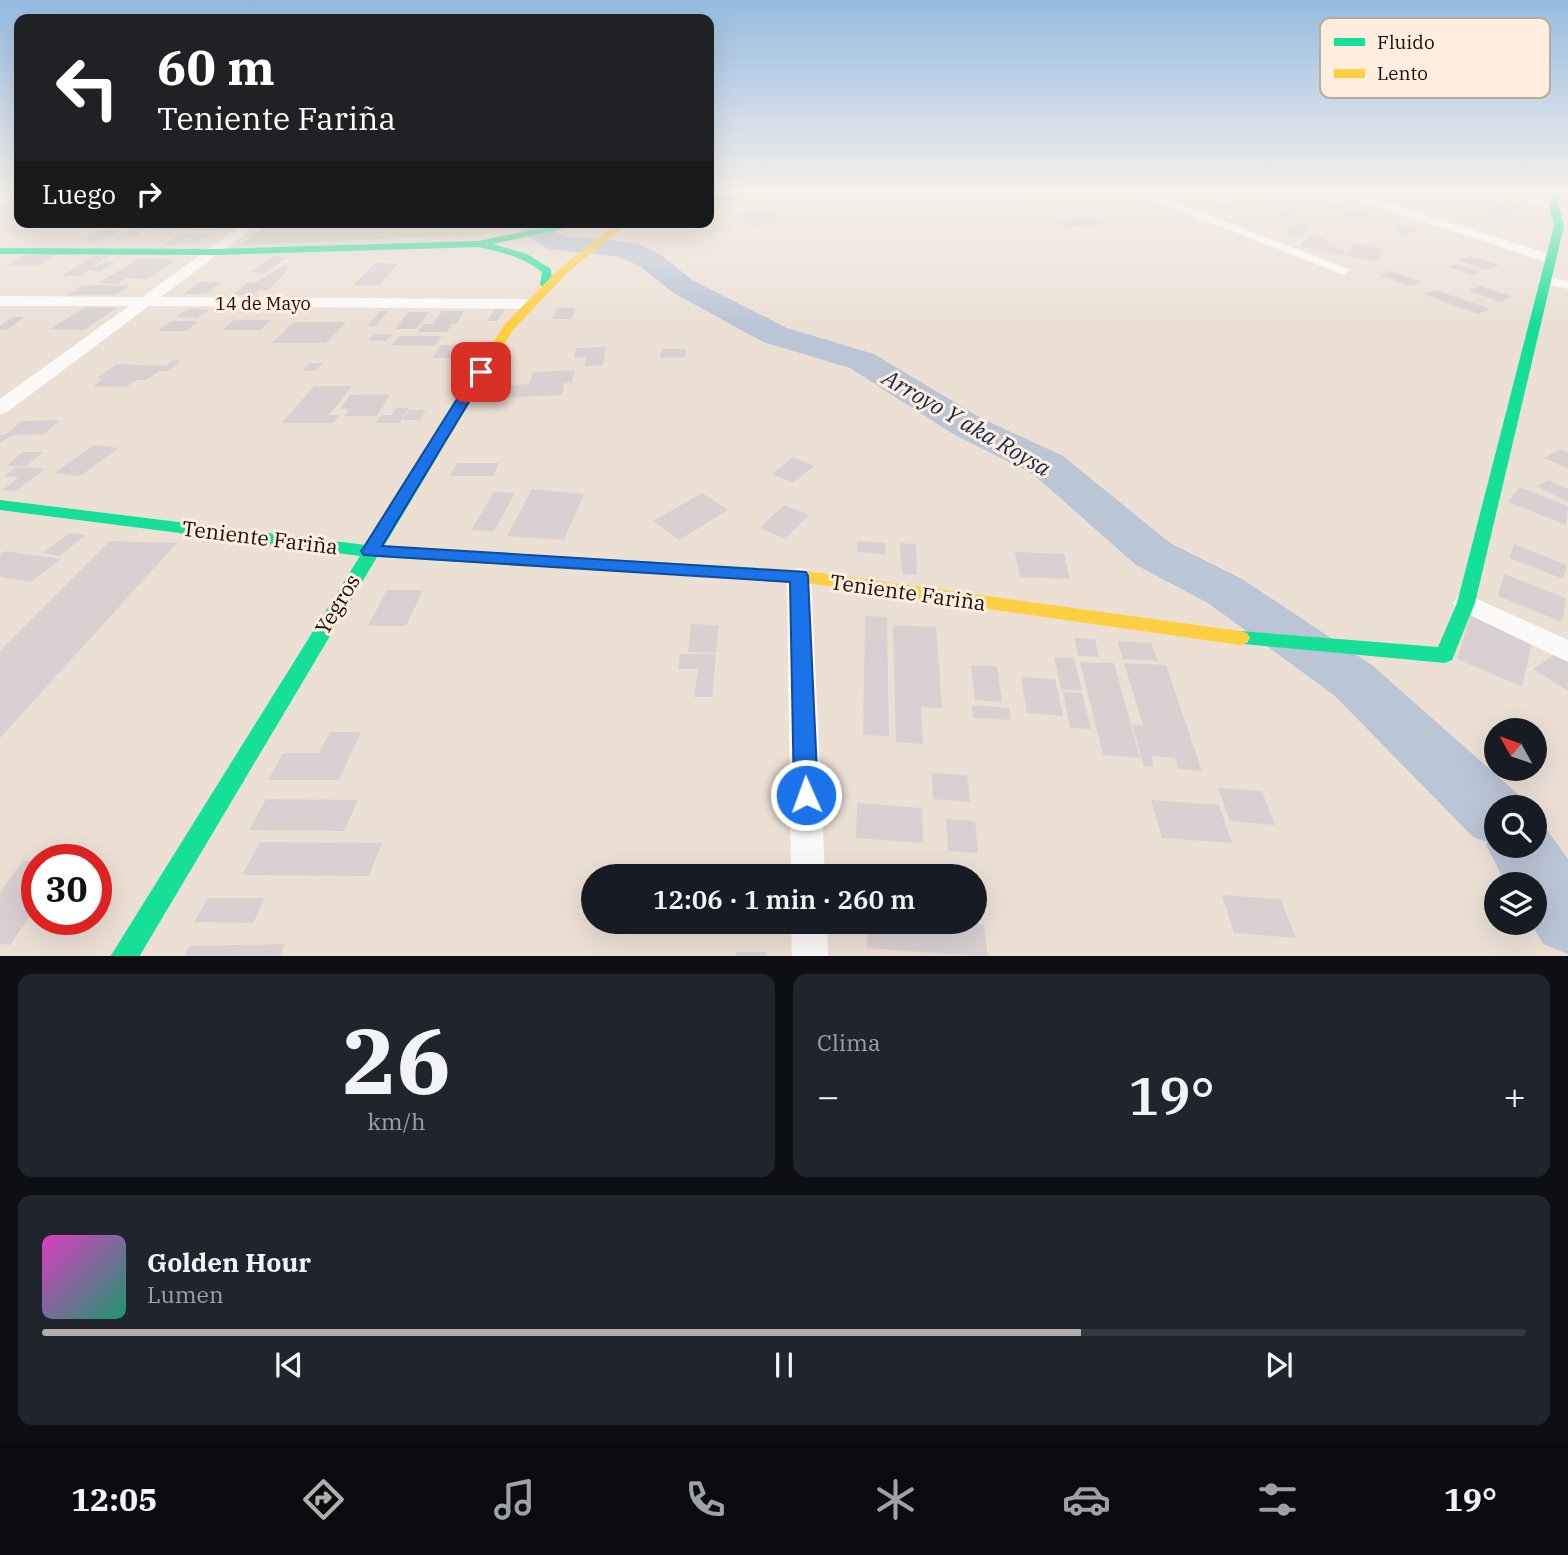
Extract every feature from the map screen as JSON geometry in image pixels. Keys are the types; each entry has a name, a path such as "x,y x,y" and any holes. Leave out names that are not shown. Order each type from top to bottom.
{"street":[{"path":"0,408 238,235"},
{"path":"0,251 214,253 478,244 529,235"},
{"name":"Yegros","path":"124,956 370,551 526,304 545,285 610,235"},
{"path":"1250,235 1344,270"},
{"path":"1474,235 1551,259"},
{"path":"1560,235 1545,280 1466,603 1568,652"},
{"path":"478,244 511,251 542,265 547,271 545,285"},
{"path":"1545,280 1568,285"},
{"name":"14 de Mayo","path":"0,301 526,304"},
{"name":"Teniente Fariña","path":"0,505 370,551 799,576 1230,637 1377,651 1445,654 1466,603"},
{"path":"799,576 808,864"},
{"path":"810,934 810,956"}],"shaded area":[{"path":"255,235 480,235 478,235 241,245"}],"building":[{"path":"91,235 113,235 100,242 78,241"},
{"path":"120,235 137,235 126,241 109,241"},
{"path":"179,235 212,235 198,243 161,246"},
{"path":"1310,235 1326,238 1324,240 1330,242 1326,246 1345,250 1342,255 1300,246"},
{"path":"1355,243 1384,250 1376,262 1346,255"},
{"path":"56,254 39,265 6,266 23,255"},
{"path":"110,255 80,276 62,276 92,256"},
{"path":"273,256 287,257 265,273 250,272"},
{"path":"1470,256 1500,266 1486,270 1457,260"},
{"path":"140,258 177,260 148,279 126,278 117,284 98,283"},
{"path":"104,262 116,262 101,271 88,271"},
{"path":"375,263 398,264 379,285 354,285"},
{"path":"286,264 288,270 268,290 259,290 253,295 232,295 247,283 255,283"},
{"path":"1457,264 1480,272 1473,275 1450,267"},
{"path":"1390,271 1421,282 1410,286 1379,275"},
{"path":"200,282 221,282 205,294 184,294"},
{"path":"83,285 130,286 115,295 67,295"},
{"path":"1481,286 1513,297 1500,302 1468,290"},
{"path":"1436,290 1490,309 1478,314 1423,294"},
{"path":"85,307 117,308 84,330 50,329"},
{"path":"497,307 507,307 497,321 487,321"},
{"path":"558,308 576,308 571,319 552,319"},
{"path":"188,309 209,310 197,318 176,317"},
{"path":"380,311 388,311 375,326 367,326"},
{"path":"442,311 464,311 456,324 444,324 452,325 447,332 418,332 423,324 433,324"},
{"path":"408,312 429,312 416,329 395,329"},
{"path":"13,317 25,317 7,330 0,330 0,326"},
{"path":"234,320 271,320 260,330 222,330"},
{"path":"172,321 199,321 186,331 158,331"},
{"path":"294,322 346,322 326,343 272,343"},
{"path":"375,334 392,335 386,341 368,340"},
{"path":"400,336 442,336 435,346 391,345"},
{"path":"441,345 470,345 466,353 457,353 454,358 432,358"},
{"path":"606,347 603,365 584,366 586,357 574,358 576,348"},
{"path":"662,349 686,349 685,357 660,358"},
{"path":"173,360 181,361 168,371 159,371 146,380 136,380 126,387 93,386 103,379 97,378 117,364 166,366"},
{"path":"310,363 323,363 315,371 302,371"},
{"path":"575,370 572,383 564,383 562,395 498,398 502,386 529,384 533,372"},
{"path":"314,386 352,386 329,415 339,415 333,423 282,423"},
{"path":"390,394 377,416 344,416 349,409 340,409 350,395"},
{"path":"396,408 409,408 400,423 376,423 381,415 392,415"},
{"path":"409,410 426,410 420,420 403,420"},
{"path":"60,420 44,434 13,435 0,442 0,435 5,435 22,421"},
{"path":"94,445 119,448 80,476 54,473"},
{"path":"1560,449 1568,453 1568,469 1544,458"},
{"path":"23,452 43,452 26,466 6,466"},
{"path":"793,457 814,466 793,483 772,474"},
{"path":"457,463 499,463 493,476 450,476"},
{"path":"17,467 45,469 16,491 2,490 19,477 4,476"},
{"path":"1549,480 1568,489 1568,502 1537,486"},
{"path":"1519,487 1568,506 1566,525 1508,502"},
{"path":"532,489 584,494 564,540 507,536"},
{"path":"494,492 515,493 494,531 471,530"},
{"path":"702,493 728,510 679,540 653,521"},
{"path":"784,505 809,515 785,539 759,528"},
{"path":"70,533 86,535 59,556 42,553"},
{"path":"110,541 177,543 0,738 0,651"},
{"path":"857,541 885,543 885,554 857,552"},
{"path":"900,543 916,544 917,575 902,574"},
{"path":"1514,544 1567,565 1563,579 1509,558"},
{"path":"5,551 61,559 31,582 0,577 0,554"},
{"path":"1015,552 1064,554 1070,579 1020,577"},
{"path":"1504,574 1566,598 1562,622 1498,596"},
{"path":"387,590 423,590 406,626 368,626"},
{"path":"1471,614 1533,639 1522,687 1457,659"},
{"path":"865,616 887,617 889,736 863,735"},
{"path":"691,624 719,625 716,653 688,652"},
{"path":"893,625 936,627 942,708 921,707 923,744 896,742"},
{"path":"1074,638 1095,639 1099,657 1078,656"},
{"path":"1117,641 1151,643 1158,661 1123,659"},
{"path":"680,654 716,654 712,697 694,697 698,669 678,669"},
{"path":"1555,654 1568,661 1568,691 1533,669"},
{"path":"1054,657 1074,658 1082,691 1061,689"},
{"path":"1080,662 1114,663 1140,758 1103,755"},
{"path":"1124,663 1166,665 1202,771 1178,769 1175,758 1151,756 1154,767 1144,766 1132,724 1143,725"},
{"path":"971,665 997,666 1002,702 975,700"},
{"path":"1021,677 1055,679 1063,716 1027,713"},
{"path":"1063,692 1082,693 1091,729 1070,728"},
{"path":"972,705 1009,708 1011,720 973,718"},
{"path":"330,732 361,732 339,780 268,780 283,753 319,753"},
{"path":"932,773 967,775 970,802 933,799"},
{"path":"1218,788 1262,791 1275,825 1230,821"},
{"path":"266,799 358,800 344,831 249,830"},
{"path":"1151,800 1219,805 1232,843 1162,838"},
{"path":"857,803 922,808 923,843 856,838"},
{"path":"946,819 975,821 978,853 948,851"},
{"path":"260,842 382,843 369,876 242,875"},
{"path":"21,864 21,929 10,945 0,944 0,892"},
{"path":"1222,895 1281,899 1296,938 1234,933"},
{"path":"208,898 265,898 253,923 194,922"},
{"path":"867,934 985,934 988,956 867,948"},
{"path":"285,944 280,956 184,956 189,946"},
{"path":"736,952 766,952 766,956 735,956"}],"waterway":[{"name":"Arroyo Y aka Roysa","path":"543,235 557,243 626,249 651,261 682,286 775,335 862,361 967,426 1048,465 1153,554 1225,591 1354,681 1484,805"},
{"name":"Arroyo Y aka Roysa","path":"1528,858 1568,919"}],"traffic: fast":[{"path":"0,251 214,252 478,244 525,235"},
{"path":"1240,638 1445,655 1466,603 1557,235"},
{"path":"478,244 506,250 531,260 547,271 546,285"},
{"path":"124,956 431,454"},
{"path":"0,505 370,551 760,574"}],"traffic: slow":[{"path":"431,454 508,328 563,271 608,235"},
{"path":"760,574 799,576 1240,638"}],"route":[{"path":"481,372 370,551 799,576 806,795"}]}
